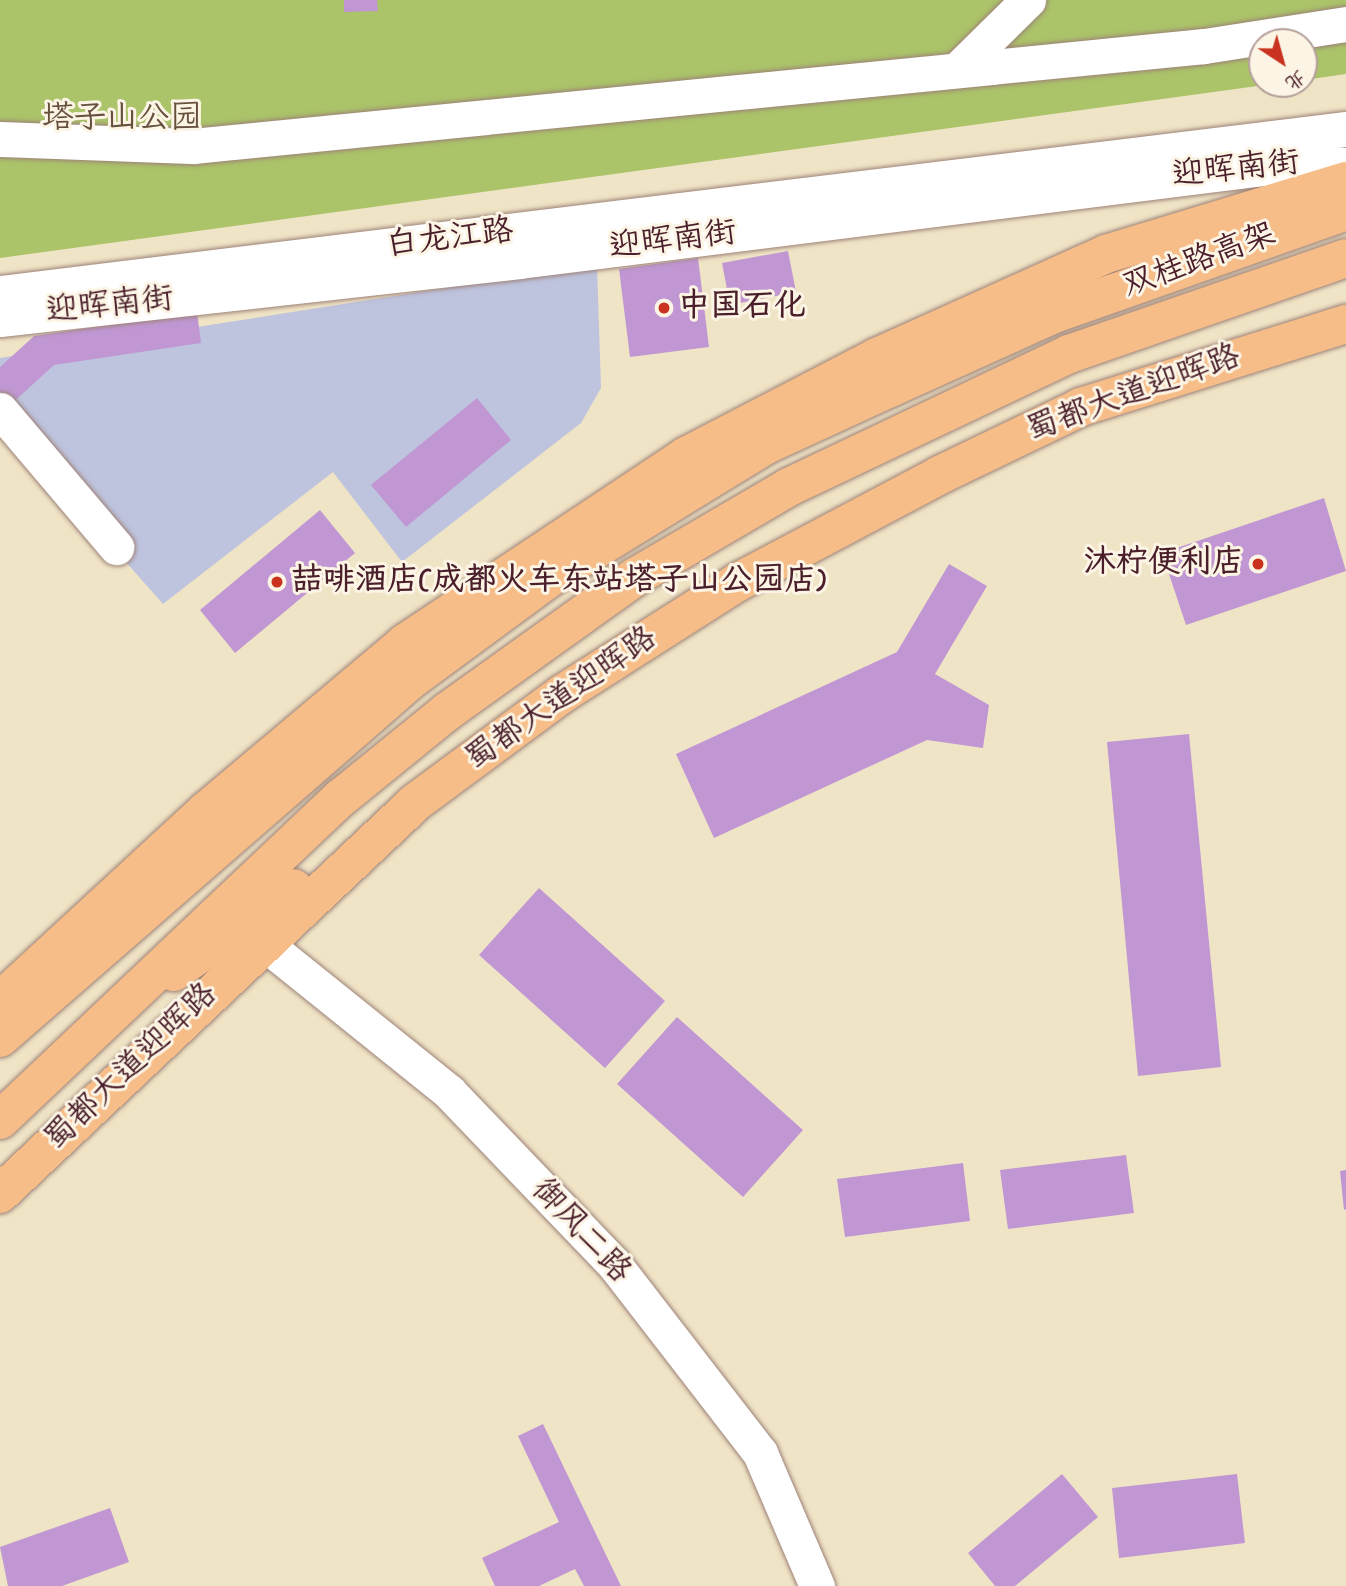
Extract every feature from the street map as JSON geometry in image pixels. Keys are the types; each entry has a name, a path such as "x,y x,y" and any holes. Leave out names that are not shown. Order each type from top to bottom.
{"main road":[{"path":"0,1002 207,810 405,643 597,514 763,413 1106,254 1346,181"},
{"name":"双桂路高架","path":"751,454 1055,314 1346,211"},
{"name":"双桂路高架","path":"1069,354 1346,258"},
{"name":"蜀都大道迎晖路","path":"0,1194 416,802 562,694 738,582 940,475 1081,407 1346,324"},
{"name":"蜀都大道迎晖路","path":"0,1119 120,1010 342,797 448,711 635,577 789,487 1069,354"},
{"path":"597,514 751,454"},
{"path":"0,1038 411,680 552,576 751,454"},
{"path":"120,1010 416,802"},
{"path":"0,1026 127,886"}],"street":[{"path":"957,70 1028,0"},
{"path":"0,139 193,146 1204,46 1346,24"},
{"name":"白龙江路","path":"0,293 1346,129"},
{"name":"迎晖南街","path":"0,319 520,261 1310,162 1346,165"},
{"path":"0,410 116,547"},
{"name":"御风二路","path":"264,943 449,1093 614,1264 760,1453 817,1586"}],"shaded area":[{"path":"597,264 601,388 581,423 402,562 333,472 163,604 0,420 0,358"}],"green space":[{"name":"塔子山公园","path":"0,0 1346,0 1346,74 1318,78 1318,28 1248,28 1248,87 0,258"}],"building":[{"path":"344,0 377,0 378,11 344,12"},
{"path":"788,251 796,292 730,305 722,263"},
{"name":"中国石化","path":"698,258 709,347 630,357 619,269"},
{"path":"197,312 201,343 54,365 8,407 0,399 0,367 34,336"},
{"path":"477,398 511,440 406,527 371,485"},
{"path":"1324,498 1346,571 1186,625 1162,553"},
{"name":"喆啡酒店(成都火车东站塔子山公园店)","path":"320,510 355,553 235,653 200,610"},
{"path":"949,564 987,586 935,674 989,705 983,748 927,740 714,838 676,754 897,652"},
{"path":"1189,734 1221,1067 1138,1076 1107,742"},
{"path":"539,888 665,1001 605,1068 479,955"},
{"path":"677,1017 803,1130 743,1197 617,1084"},
{"path":"1126,1155 1134,1213 1008,1229 1000,1170"},
{"path":"963,1163 970,1221 845,1237 837,1179"},
{"path":"1346,1170 1346,1209 1344,1210 1340,1171"},
{"path":"543,1424 621,1586 584,1586 575,1569 539,1586 495,1586 482,1558 559,1522 518,1436"},
{"path":"1062,1474 1098,1517 1015,1586 995,1586 968,1553"},
{"path":"1237,1474 1245,1543 1119,1558 1112,1488"},
{"path":"110,1508 129,1562 62,1586 8,1586 0,1547"}],"place":[{"name":"中国石化","path":"664,308"},
{"name":"沐柠便利店","path":"1258,564"},
{"name":"喆啡酒店(成都火车东站塔子山公园店)","path":"277,582"}]}
